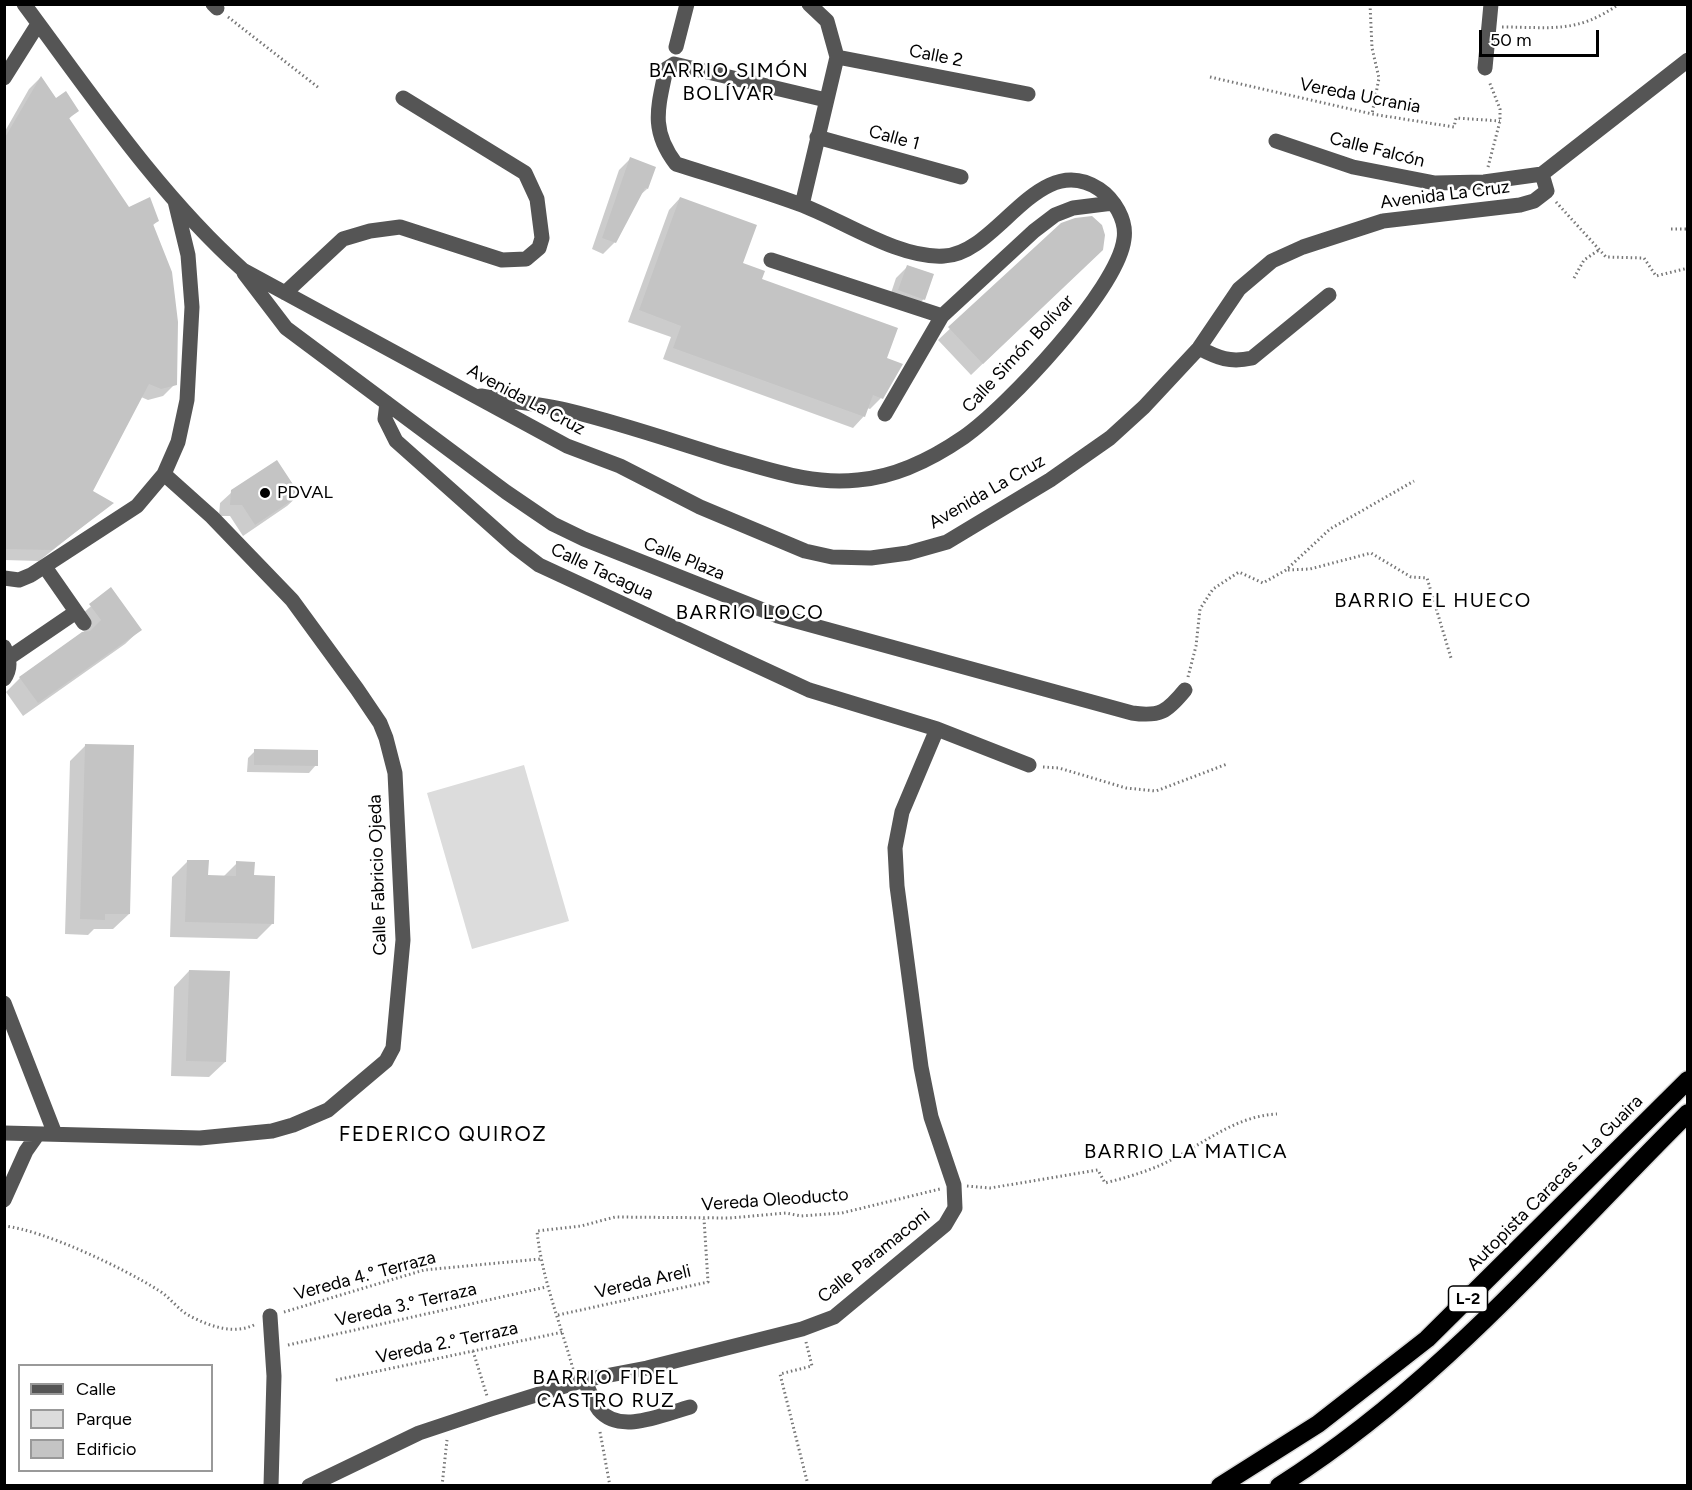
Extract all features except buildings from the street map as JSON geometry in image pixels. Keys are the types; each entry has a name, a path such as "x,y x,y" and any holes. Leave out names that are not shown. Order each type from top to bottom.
{"highway":[{"name":"Autopista Caracas - La Guaira","path":"1220,1485 1318,1424 1427,1339 1688,1080"},
{"name":"L-2","path":"1279,1485 1341,1442 1440,1364 1688,1113"}],"street":[{"name":"Avenida La Cruz","path":"24,4 174,198 216,246 243,270 567,446 620,466 700,507 771,538 805,552 832,557 871,558 908,553 947,542 1050,480 1110,438 1144,407 1198,348 1239,289 1272,261 1304,247 1383,221 1520,205 1534,201 1547,191"},
{"path":"676,47 687,4"},
{"path":"802,205 837,57 827,21 809,4"},
{"path":"1485,68 1491,4"},
{"path":"4,78 38,24"},
{"name":"Calle 2","path":"837,57 1028,94"},
{"path":"1547,191 1542,174 1565,159 1667,74 1688,60"},
{"path":"826,100 674,64 666,69 658,108 657,128 664,148 676,164 802,205 885,242 921,254 943,256 969,248 1029,197 1054,184 1079,180 1100,190 1113,203"},
{"path":"1667,74 1688,74"},
{"path":"285,293 343,239 370,231 400,227 508,261 526,259 539,248 542,238 537,199 525,173 404,98"},
{"name":"Calle 1","path":"817,137 962,177"},
{"name":"Calle Falcón","path":"1276,141 1353,167 1401,179 1435,183 1484,182 1542,174"},
{"path":"4,578 20,580 75,548 137,506 164,474 178,442 187,400 191,348 192,307 188,255 174,198"},
{"path":"885,414 942,316 1034,231 1055,215 1073,208 1113,203"},
{"name":"Calle Simón Bolívar","path":"470,394 570,411 808,481 860,480 909,469 966,436 994,412 1081,320 1114,268 1124,241 1122,217 1113,203"},
{"path":"771,260 942,316"},
{"name":"Calle Plaza","path":"243,270 285,328 554,524 638,562 768,613 1132,712 1149,715 1170,709 1185,690"},
{"path":"1198,348 1220,359 1236,362 1252,358 1329,295"},
{"name":"Calle Tacagua","path":"387,403 385,419 396,441 538,565 809,690 937,729 1029,765"},
{"name":"Calle Fabricio Ojeda","path":"4,1133 200,1138 243,1136 293,1125 328,1110 386,1061 396,1034 403,940 395,773 380,723 292,600 212,517 164,474"},
{"path":"4,679 8,673 7,652 80,617 45,567"},
{"name":"Calle Paramaconi","path":"309,1485 384,1448 491,1409 580,1381 647,1368 802,1329 834,1317 945,1225 955,1208 954,1185 931,1117 921,1067 898,898 895,848 902,812 937,729"},
{"path":"4,1003 55,1134"},
{"path":"4,1200 20,1164 38,1134"},
{"path":"270,1316 272,1349 271,1485"},
{"path":"580,1381 598,1409 607,1416 624,1422 690,1407"}],"path":[{"path":"1370,4 1372,48 1378,78 1372,114"},
{"path":"1489,27 1574,27 1595,20 1619,4"},
{"path":"215,6 319,88"},
{"path":"1484,182 1500,121 1500,109 1485,68"},
{"name":"Vereda Ucrania","path":"1210,77 1372,114 1454,127 1456,118 1500,121"},
{"path":"1547,191 1606,257 1644,258 1656,276 1688,268"},
{"path":"1671,229 1688,229"},
{"path":"1574,278 1584,260 1599,250"},
{"path":"1185,690 1197,646 1200,609 1213,590 1239,572 1263,583 1286,570 1330,529 1414,481"},
{"path":"1286,570 1310,569 1371,553 1411,577 1427,578 1451,658"},
{"path":"1029,765 1059,768 1126,788 1156,791 1227,764"},
{"name":"Vereda Oleoducto","path":"540,1259 537,1231 581,1226 615,1217 704,1219 786,1213 801,1216 842,1213 954,1185 990,1188 1098,1170 1105,1183 1139,1174 1173,1159 1236,1122 1259,1115 1277,1114"},
{"name":"Vereda Areli","path":"558,1315 708,1282 704,1219"},
{"name":"Vereda 4.° Terraza","path":"4,1226 54,1239 159,1290 189,1316 214,1326 236,1331 246,1329 270,1316 424,1270 540,1259"},
{"path":"540,1259 546,1287 580,1381"},
{"name":"Vereda 3.° Terraza","path":"272,1349 546,1287"},
{"path":"802,1329 812,1366 780,1374 807,1481"},
{"name":"Vereda 2.° Terraza","path":"336,1380 563,1332"},
{"path":"473,1351 491,1409"},
{"path":"598,1409 610,1485"},
{"path":"442,1485 448,1423"}],"green space":[{"path":"524,765 569,921 472,949 427,793"}],"place":[{"name":"PDVAL","path":"265,493"}],"district":[{"name":"BARRIO SIMÓN BOLÍVAR","path":"729,82"},
{"name":"BARRIO EL HUECO","path":"1433,601"},
{"name":"BARRIO LOCO","path":"750,613"},
{"name":"FEDERICO QUIROZ","path":"443,1135"},
{"name":"BARRIO LA MATICA","path":"1186,1152"},
{"name":"BARRIO FIDEL CASTRO RUZ","path":"606,1390"}]}
